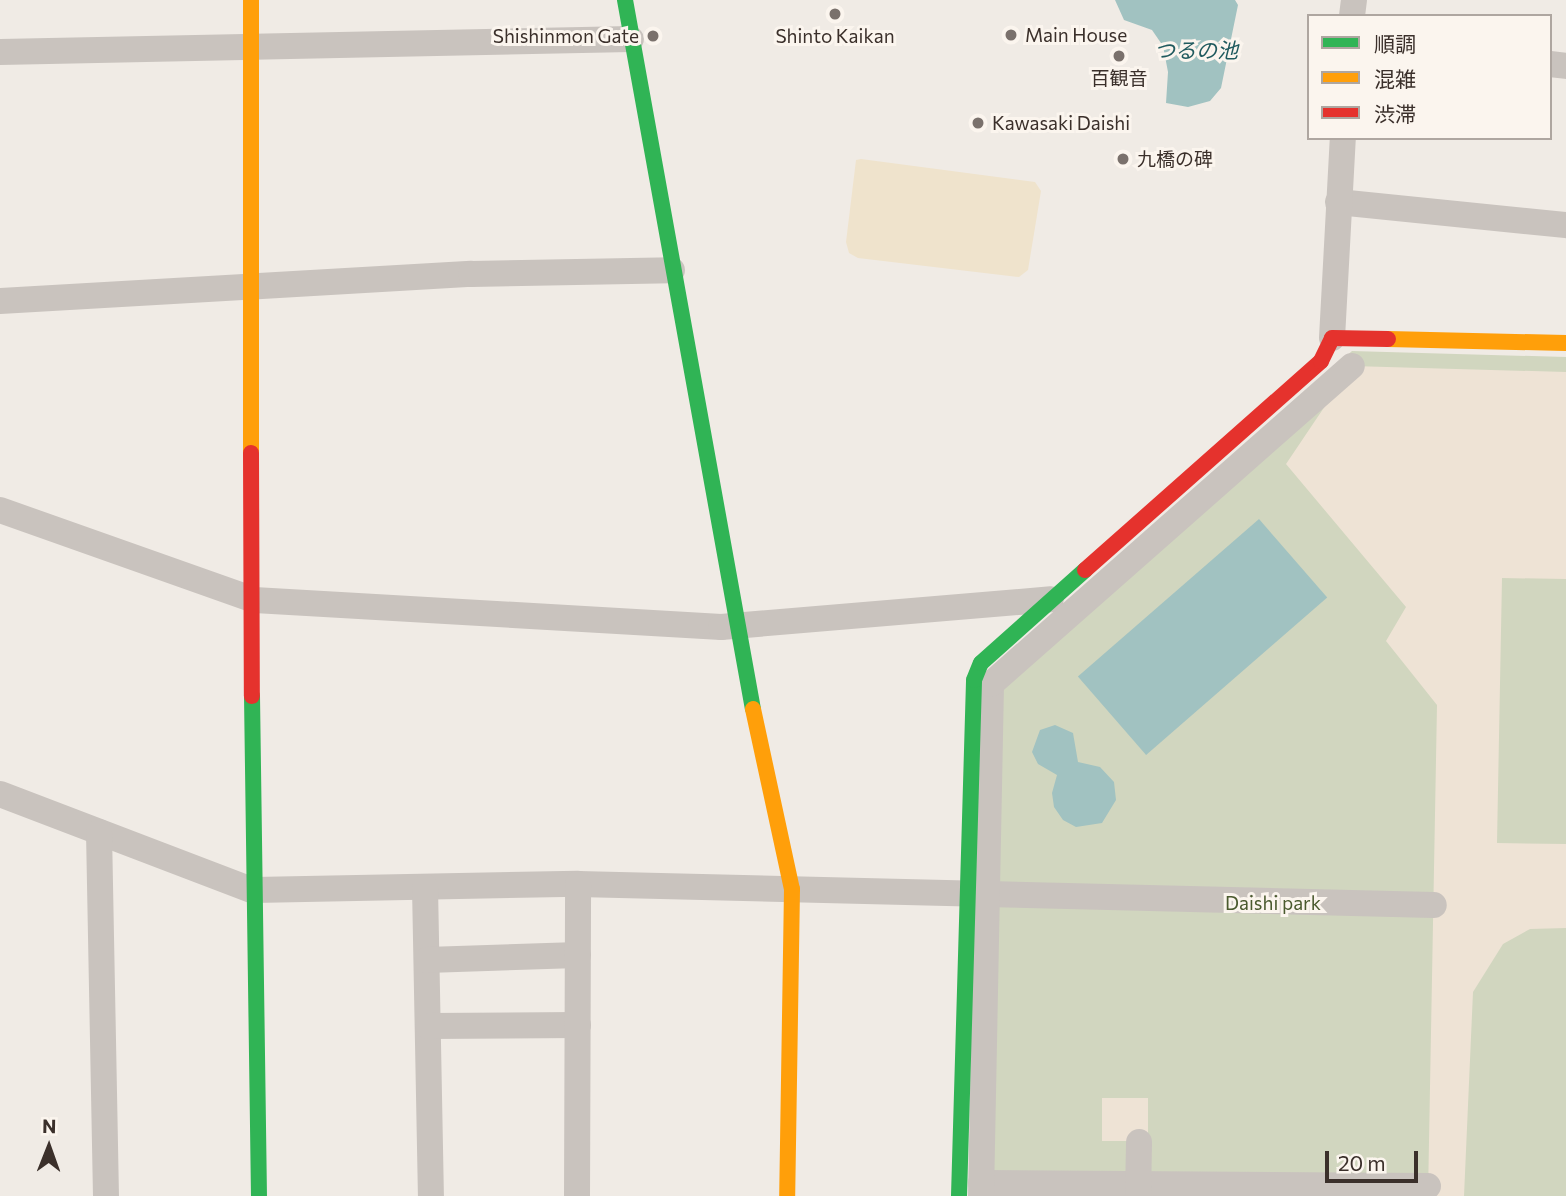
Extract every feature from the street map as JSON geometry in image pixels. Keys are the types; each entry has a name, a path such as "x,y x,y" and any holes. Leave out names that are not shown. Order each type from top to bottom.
{"street":[{"path":"251,0 254,600 252,890 259,1196"},
{"path":"625,0 735,626 792,889 787,1196"},
{"path":"0,52 631,39"},
{"path":"1343,140 1332,338 1321,361 981,663 974,680 974,1192 1290,1190 1428,1186"},
{"path":"1338,202 1566,225"},
{"path":"0,301 252,286 672,270"},
{"path":"1332,338 1566,343"},
{"path":"976,891 991,684 1352,366"},
{"path":"0,510 254,600 735,626 1051,599"},
{"path":"0,794 252,890 578,884 976,891 1434,905"},
{"path":"99,832 106,1196"},
{"path":"577,1196 578,884"},
{"path":"425,887 430,1196"},
{"path":"427,960 578,956"},
{"path":"428,1026 578,1024"},
{"path":"1138,1190 1139,1142"}],"green space":[{"name":"Daishi park","path":"1352,351 1566,357 1566,1196 969,1196 985,673"}],"sand":[{"path":"856,160 1035,182 1041,191 1028,270 1019,277 858,258 849,253 846,242"}],"shaded area":[{"path":"1352,366 1566,372 1566,579 1502,578 1497,843 1566,844 1566,928 1530,929 1503,944 1473,992 1464,1196 1428,1196 1437,705 1386,641 1406,607 1286,464"},
{"path":"1102,1098 1148,1098 1148,1141 1102,1141"}],"water":[{"name":"つるの池","path":"1115,0 1235,0 1238,5 1221,88 1210,101 1188,107 1166,103 1168,72 1163,46 1152,30 1124,20"},
{"path":"1259,519 1327,597 1146,755 1078,676"},
{"path":"1055,725 1073,733 1078,762 1100,767 1114,782 1116,800 1102,823 1076,827 1063,820 1054,807 1052,793 1057,775 1038,764 1032,752 1040,730"}],"traffic: fast":[{"path":"625,0 753,709"},
{"path":"959,1196 974,680 981,663 1085,570"},
{"path":"252,696 259,1196"}],"traffic: slow":[{"path":"251,0 251,453"},
{"path":"1388,339 1566,343"},
{"path":"753,709 792,889 787,1196"}],"traffic: jam":[{"path":"1085,570 1321,361 1332,338 1388,339"},
{"path":"251,453 252,696"}],"place":[{"name":"Shinto Kaikan","path":"835,14"},
{"name":"Main House","path":"1011,35"},
{"name":"Shishinmon Gate","path":"653,36"},
{"name":"百観音","path":"1119,56"},
{"name":"Kawasaki Daishi","path":"978,123"},
{"name":"九橋の碑","path":"1123,159"}]}
